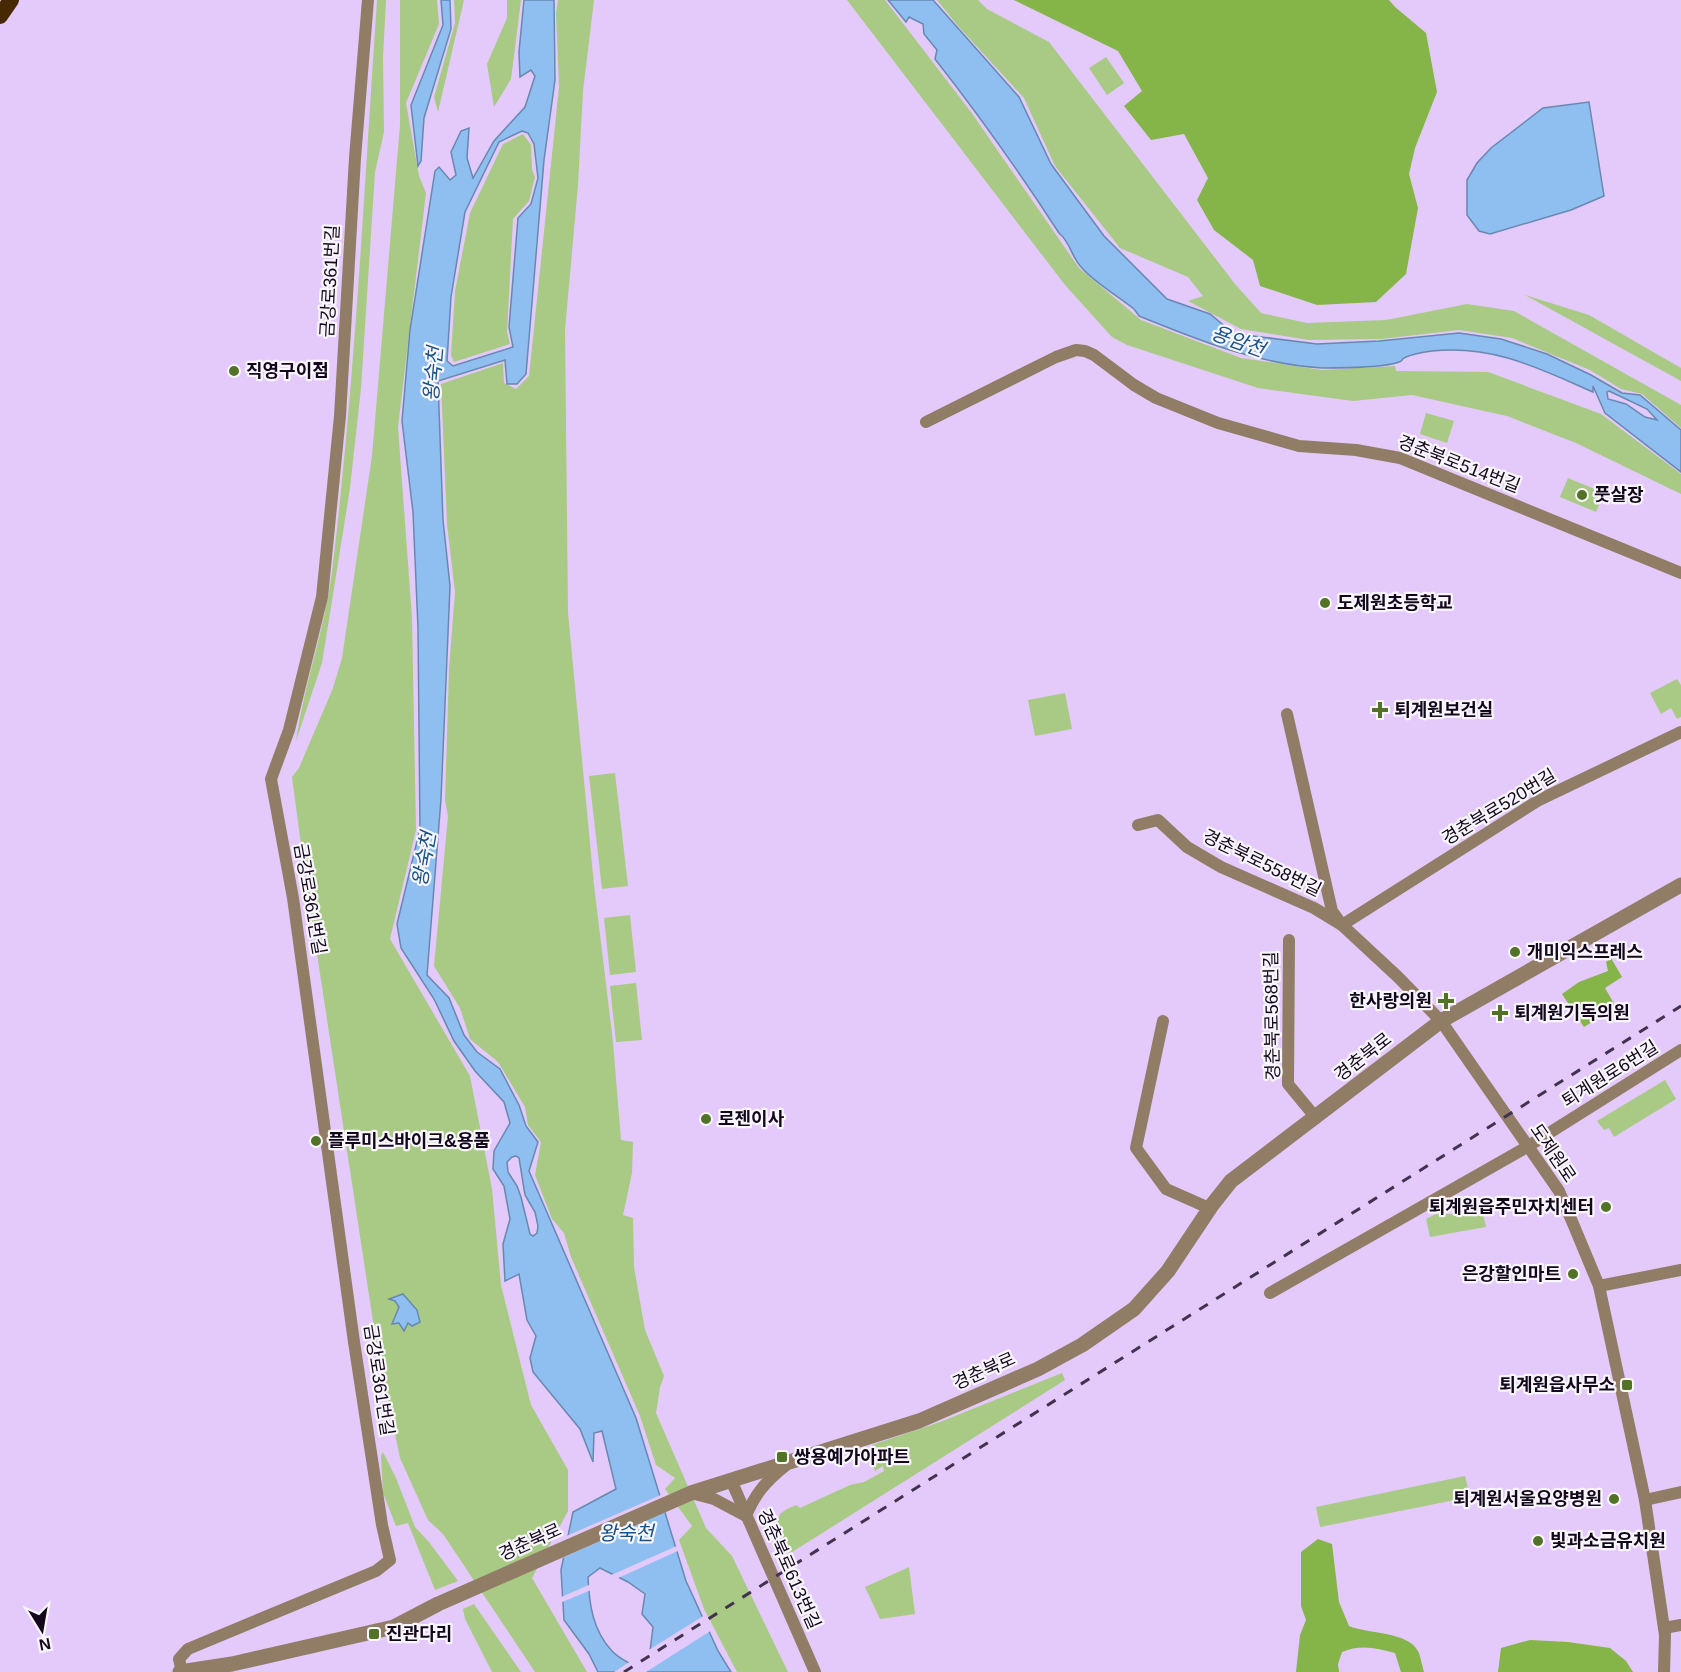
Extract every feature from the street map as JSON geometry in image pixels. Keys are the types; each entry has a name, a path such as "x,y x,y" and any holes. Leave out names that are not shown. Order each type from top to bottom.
{"street":[{"name":"금강로361번길","path":"181,1672 179,1659 188,1649 376,1571 390,1560 382,1525 354,1342 293,898 271,779 289,730 322,597 340,416 355,158 368,0"},
{"name":"경춘북로514번길","path":"926,422 1056,357 1076,350 1085,351 1149,394 1218,423 1299,447 1356,450 1400,458 1681,573"},
{"name":"도제원로","path":"1287,714 1332,911 1342,925 1442,1021 1559,1191 1599,1286 1645,1500 1664,1628 1664,1672"},
{"name":"경춘북로520번길","path":"1342,925 1539,800 1681,732"},
{"name":"경춘북로558번길","path":"1138,825 1158,820 1187,847 1221,867 1314,908 1342,925"},
{"name":"경춘북로","path":"181,1672 232,1664 394,1627 438,1604 691,1493 919,1421 1038,1369 1082,1345 1134,1309 1167,1270 1209,1208 1231,1181 1442,1021 1681,885"},
{"name":"경춘북로568번길","path":"1289,940 1288,1084 1316,1118"},
{"path":"1163,1020 1136,1148 1166,1189 1209,1208"},
{"name":"퇴계원로6번길","path":"1270,1293 1527,1147 1681,1050"},
{"path":"1599,1286 1681,1270"},
{"path":"691,1493 714,1499 746,1516 754,1497 771,1476 793,1461"},
{"name":"경춘북로613번길","path":"732,1480 815,1672"},
{"path":"1645,1500 1681,1492"},
{"path":"1664,1628 1681,1624"}],"green space":[{"path":"377,0 386,0 383,57 384,132 375,172 361,388 350,488 322,663 296,741 329,593 340,501 358,286"},
{"path":"400,0 437,0 439,24 406,103 419,176 426,193 398,427 412,618 416,830 390,939 470,1076 492,1189 501,1285 531,1405 568,1470 568,1511 532,1578 587,1672 535,1672 443,1534 428,1520 400,1458 376,1341 292,777 299,768 333,688 342,658 372,456 400,125"},
{"path":"454,0 464,0 438,112 434,97 455,23"},
{"path":"507,0 521,0 511,79 494,107 487,64 507,18"},
{"path":"558,0 594,0 583,91 578,185 565,330 568,613 594,885 613,1042 621,1140 633,1142 632,1173 623,1215 633,1218 634,1267 645,1330 664,1376 656,1413 706,1528 732,1556 788,1672 737,1672 704,1609 679,1540 692,1526 665,1489 675,1478 656,1465 640,1416 571,1257 564,1233 552,1219 535,1175 541,1142 528,1125 525,1107 498,1062 470,1039 460,1008 434,966 448,816 445,800 449,669 455,592 447,524 441,384 503,363 504,383 516,389 529,376 559,87 556,13"},
{"path":"847,0 885,0 971,112 1079,268 1141,320 1241,358 1322,370 1395,366 1396,371 1488,372 1601,414 1681,474 1681,494 1576,443 1507,416 1412,395 1353,401 1258,388 1127,345 1112,337 1065,285"},
{"path":"937,0 978,0 987,9 1049,42 1235,284 1261,313 1307,323 1386,320 1467,304 1514,311 1681,405 1681,428 1642,394 1621,389 1590,370 1512,338 1459,330 1381,339 1309,340 1241,329 1188,301 1203,296 1188,277 1120,248 1055,166 1024,98"},
{"path":"1014,0 1389,0 1426,33 1437,92 1415,148 1409,174 1418,208 1406,274 1376,302 1317,305 1260,286 1253,260 1214,230 1197,200 1208,178 1184,134 1151,140 1124,106 1142,91 1118,51"},
{"path":"1106,57 1124,83 1107,95 1089,68"},
{"path":"523,134 531,145 532,170 535,177 529,201 513,219 507,332 510,344 454,362 451,355 455,291 470,213 503,144"},
{"path":"1525,295 1589,315 1681,368 1681,381"},
{"path":"1426,413 1454,421 1447,443 1420,434"},
{"name":"풋살장","path":"1568,478 1604,493 1596,512 1560,497"},
{"path":"1677,679 1681,685 1681,717 1677,719 1671,708 1661,714 1650,693"},
{"path":"1065,693 1072,729 1035,736 1028,700"},
{"path":"615,773 628,886 602,889 589,776"},
{"path":"630,915 636,972 610,975 604,918"},
{"path":"1611,958 1622,977 1605,988 1616,1007 1584,1027 1562,994 1579,982 1608,971 1606,962"},
{"path":"636,983 642,1040 616,1042 610,986"},
{"path":"1665,1080 1676,1099 1614,1137 1609,1128 1604,1130 1597,1121"},
{"path":"1436,1214 1483,1214 1486,1227 1430,1237 1426,1219"},
{"path":"1062,1373 1065,1380 789,1554 777,1521 780,1515 796,1505 800,1508 850,1485 864,1482 884,1471 883,1466 875,1471 872,1463 876,1456 872,1445 940,1422"},
{"path":"383,1452 415,1527 458,1581 435,1590 408,1523 396,1526 383,1493 381,1456"},
{"path":"1465,1476 1470,1497 1320,1527 1316,1507"},
{"path":"1318,1539 1332,1544 1339,1602 1349,1626 1407,1641 1419,1653 1424,1672 1401,1672 1395,1653 1362,1647 1342,1652 1338,1664 1339,1672 1296,1672 1300,1635 1306,1620 1301,1606 1301,1552"},
{"path":"909,1567 915,1614 880,1619 865,1587"},
{"path":"474,1604 521,1672 492,1672 465,1619 463,1609"},
{"path":"1530,1640 1610,1648 1626,1661 1633,1672 1498,1672 1501,1648"}],"water":[{"path":"441,0 450,0 451,29 424,118 421,161 418,166 411,105 443,25"},
{"name":"왕숙천","path":"524,0 554,0 555,80 544,160 526,374 517,384 507,384 505,360 438,381 443,520 450,586 441,799 427,975 449,998 464,1035 477,1052 500,1069 519,1105 526,1126 538,1142 529,1171 636,1418 686,1581 718,1651 731,1672 598,1672 589,1654 564,1620 561,1570 573,1512 616,1489 602,1431 594,1433 593,1462 580,1429 533,1372 530,1358 536,1336 527,1320 519,1274 505,1281 503,1244 510,1219 504,1186 493,1169 494,1151 510,1123 504,1102 475,1071 454,1041 434,999 401,948 397,924 420,829 418,628 413,512 402,421 410,330 435,171 439,167 450,180 456,175 451,152 461,131 469,128 467,158 473,178 494,141 525,107 535,76 531,70 520,77 519,52","holes":["522,131 528,133 534,144 538,178 531,204 518,218 509,327 513,347 453,366 447,361 451,297 465,212 499,142","512,1157 519,1158 525,1195 535,1212 538,1226 537,1233 533,1236 530,1234 517,1186 508,1172 507,1162","600,1568 628,1582 645,1594 642,1614 653,1627 649,1659 636,1667 617,1656 600,1635 593,1617 588,1577"]},
{"name":"용암천","path":"888,0 933,0 1019,97 1051,164 1104,236 1167,299 1210,314 1232,332 1245,335 1317,344 1459,333 1501,339 1547,354 1622,393 1640,395 1681,430 1681,472 1605,413 1593,386 1593,392 1515,360 1496,355 1454,350 1419,353 1399,362 1372,367 1298,366 1228,350 1139,316 1134,309 1093,279 1078,264 1066,241 1014,166 935,59 937,50 924,34 923,24 909,17 906,22","holes":["1607,392 1647,409 1657,420 1645,417 1626,404 1608,399"]},
{"path":"1589,102 1604,196 1571,210 1490,234 1479,231 1467,215 1467,180 1477,163 1491,148 1543,108"},
{"path":"403,1294 417,1310 420,1322 412,1326 408,1323 404,1331 399,1323 392,1324 399,1307 395,1301 389,1299"}],"pier":[{"path":"663,1494 668,1511 560,1559 564,1537"},
{"path":"679,1545 680,1550 616,1579 609,1576"},
{"path":"591,1584 591,1590 560,1603 559,1598"},
{"path":"705,1615 712,1630 646,1672 614,1672 631,1661 636,1664 646,1658 647,1651"}],"railway":[{"path":"624,1672 1681,1006"}],"place":[{"name":"직영구이점","path":"234,371"},
{"name":"풋살장","path":"1582,495"},
{"name":"도제원초등학교","path":"1325,603"},
{"name":"퇴계원보건실","path":"1380,710"},
{"name":"개미익스프레스","path":"1515,952"},
{"name":"한사랑의원","path":"1446,1001"},
{"name":"퇴계원기독의원","path":"1500,1013"},
{"name":"로젠이사","path":"706,1119"},
{"name":"플루미스바이크&용품","path":"316,1141"},
{"name":"퇴계원읍주민자치센터","path":"1606,1207"},
{"name":"은강할인마트","path":"1573,1274"},
{"name":"퇴계원읍사무소","path":"1627,1385"},
{"name":"쌍용예가아파트","path":"782,1457"},
{"name":"퇴계원서울요양병원","path":"1614,1499"},
{"name":"빛과소금유치원","path":"1538,1541"},
{"name":"진관다리","path":"374,1634"}]}
